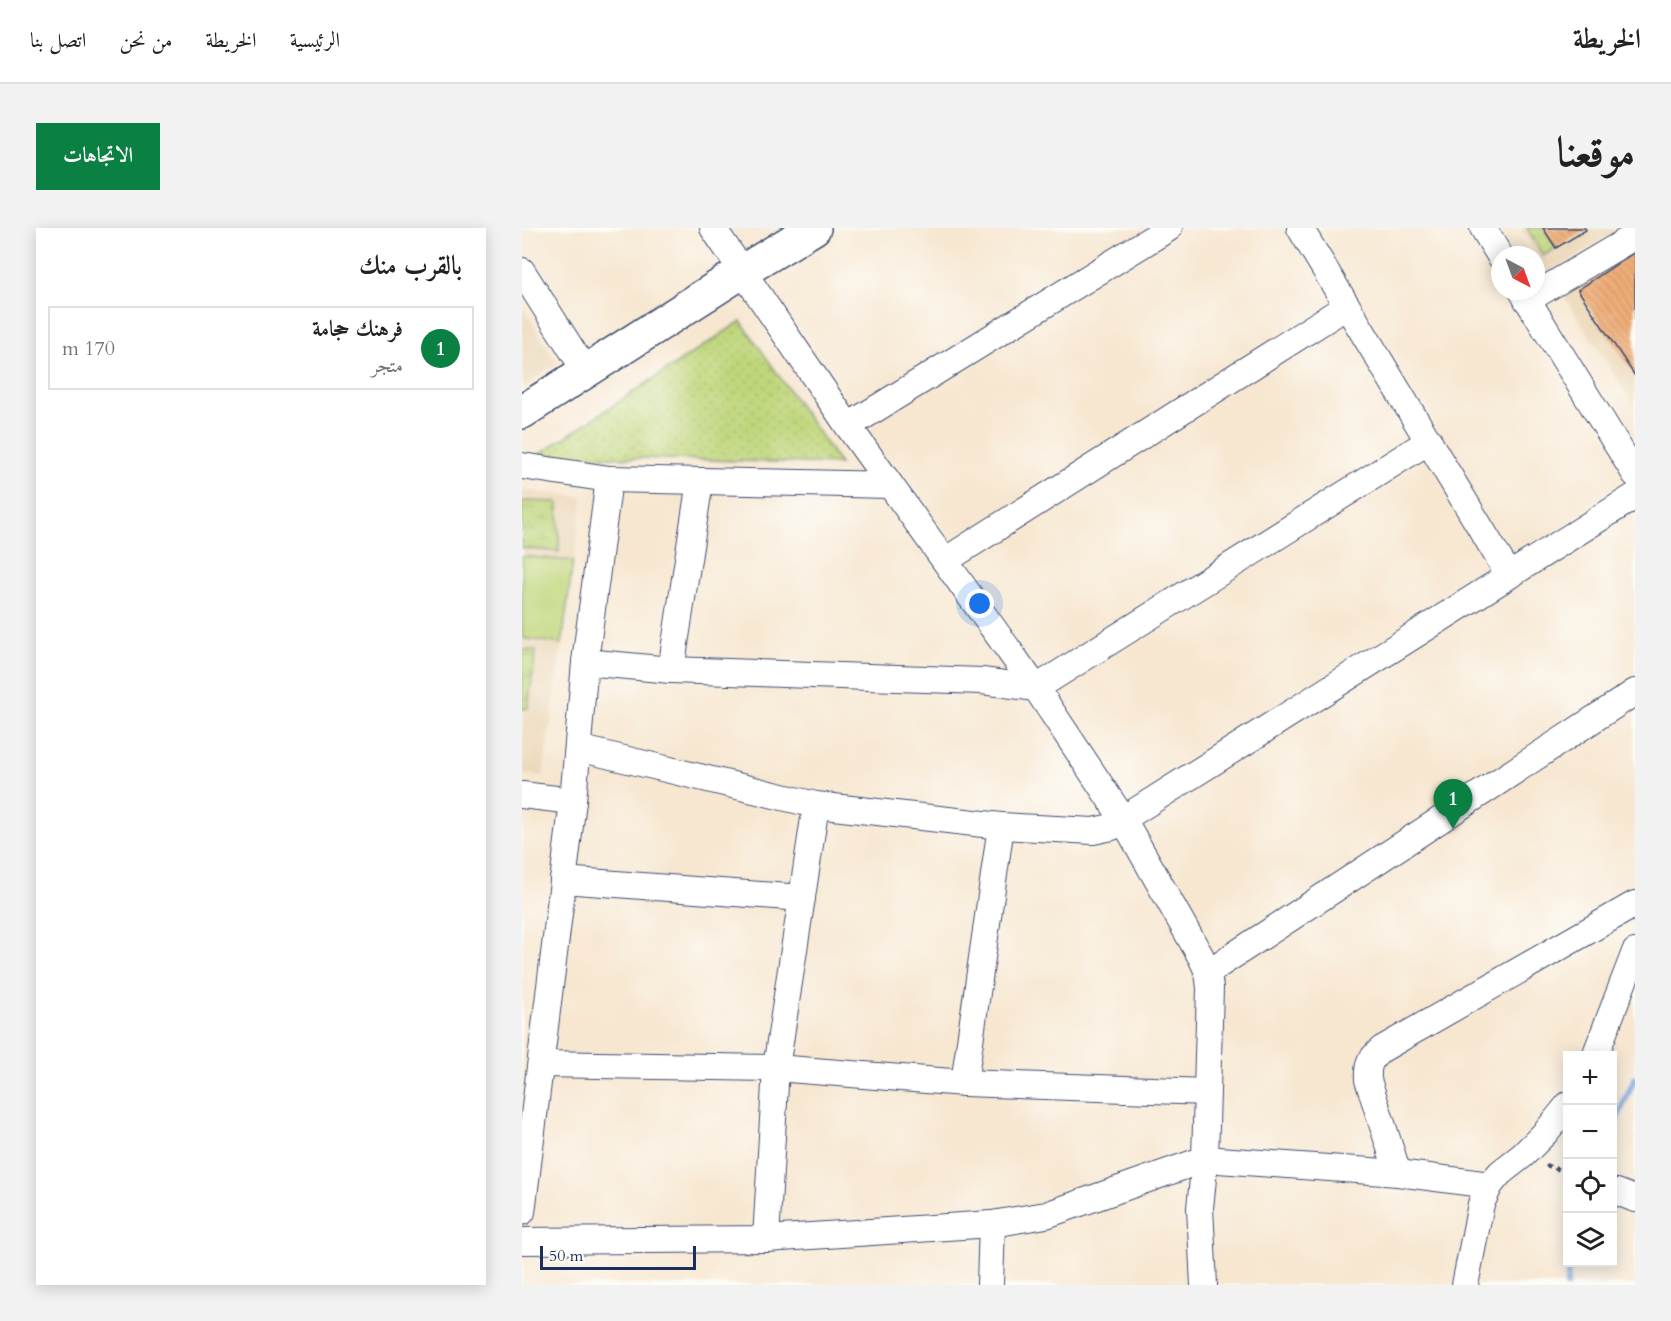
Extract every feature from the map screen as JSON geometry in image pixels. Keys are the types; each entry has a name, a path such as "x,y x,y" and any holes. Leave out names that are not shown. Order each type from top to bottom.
{"main road":[{"path":"522,412 814,228"}],"street":[{"path":"713,228 848,426 1036,688 1123,819 1208,972 1210,988 1205,1159 1200,1208 1203,1285"},
{"path":"848,426 1169,228"},
{"path":"1300,228 1509,574"},
{"path":"1483,228 1494,246"},
{"path":"1545,284 1635,236"},
{"path":"522,271 585,372"},
{"path":"1527,300 1635,474"},
{"path":"946,561 1347,306"},
{"path":"585,662 671,670 982,681 1036,688 1429,441"},
{"path":"522,466 609,479 890,485"},
{"path":"522,1212 573,801 585,662 609,479"},
{"path":"671,670 699,481"},
{"path":"578,748 816,804 1000,826 1093,831 1112,827 1635,496"},
{"path":"1208,972 1635,692"},
{"path":"522,795 573,801"},
{"path":"766,1239 776,1068 816,804"},
{"path":"964,1083 1000,826"},
{"path":"563,880 802,898"},
{"path":"1398,1173 1368,1080 1367,1068 1373,1057 1383,1049 1635,904"},
{"path":"1597,1051 1635,952"},
{"path":"541,1064 776,1068 964,1083 1207,1092"},
{"path":"1465,1285 1481,1204 1490,1185 1500,1173 1523,1155 1546,1132 1563,1111"},
{"path":"522,1241 766,1239 992,1224 1046,1215 1205,1159 1398,1173 1490,1185"},
{"path":"990,1285 992,1224"}],"path":[{"path":"1549,1166 1563,1171"}],"shaded area":[{"path":"1520,228 1622,228 1550,274 1545,266 1545,246 1532,246"},
{"path":"1635,248 1635,406 1561,292"},
{"path":"522,306 557,363 522,388"},
{"path":"522,490 583,497 543,776 522,774"}],"green space":[{"path":"1527,228 1543,228 1556,248 1545,255 1545,246 1537,246"},
{"path":"741,321 840,464 538,455"},
{"path":"522,501 558,502 559,552 522,548"},
{"path":"522,556 573,561 562,644 522,638"},
{"path":"522,650 536,650 528,708 522,709"}],"building":[{"path":"1543,228 1585,228 1586,230 1556,248"},
{"path":"1635,252 1635,376 1578,290"}],"waterway":[{"path":"1617,1119 1635,1078"},
{"path":"1567,1285 1569,1267"}],"place":[{"name":"فرهنك حجامة","path":"1453,829"}]}
